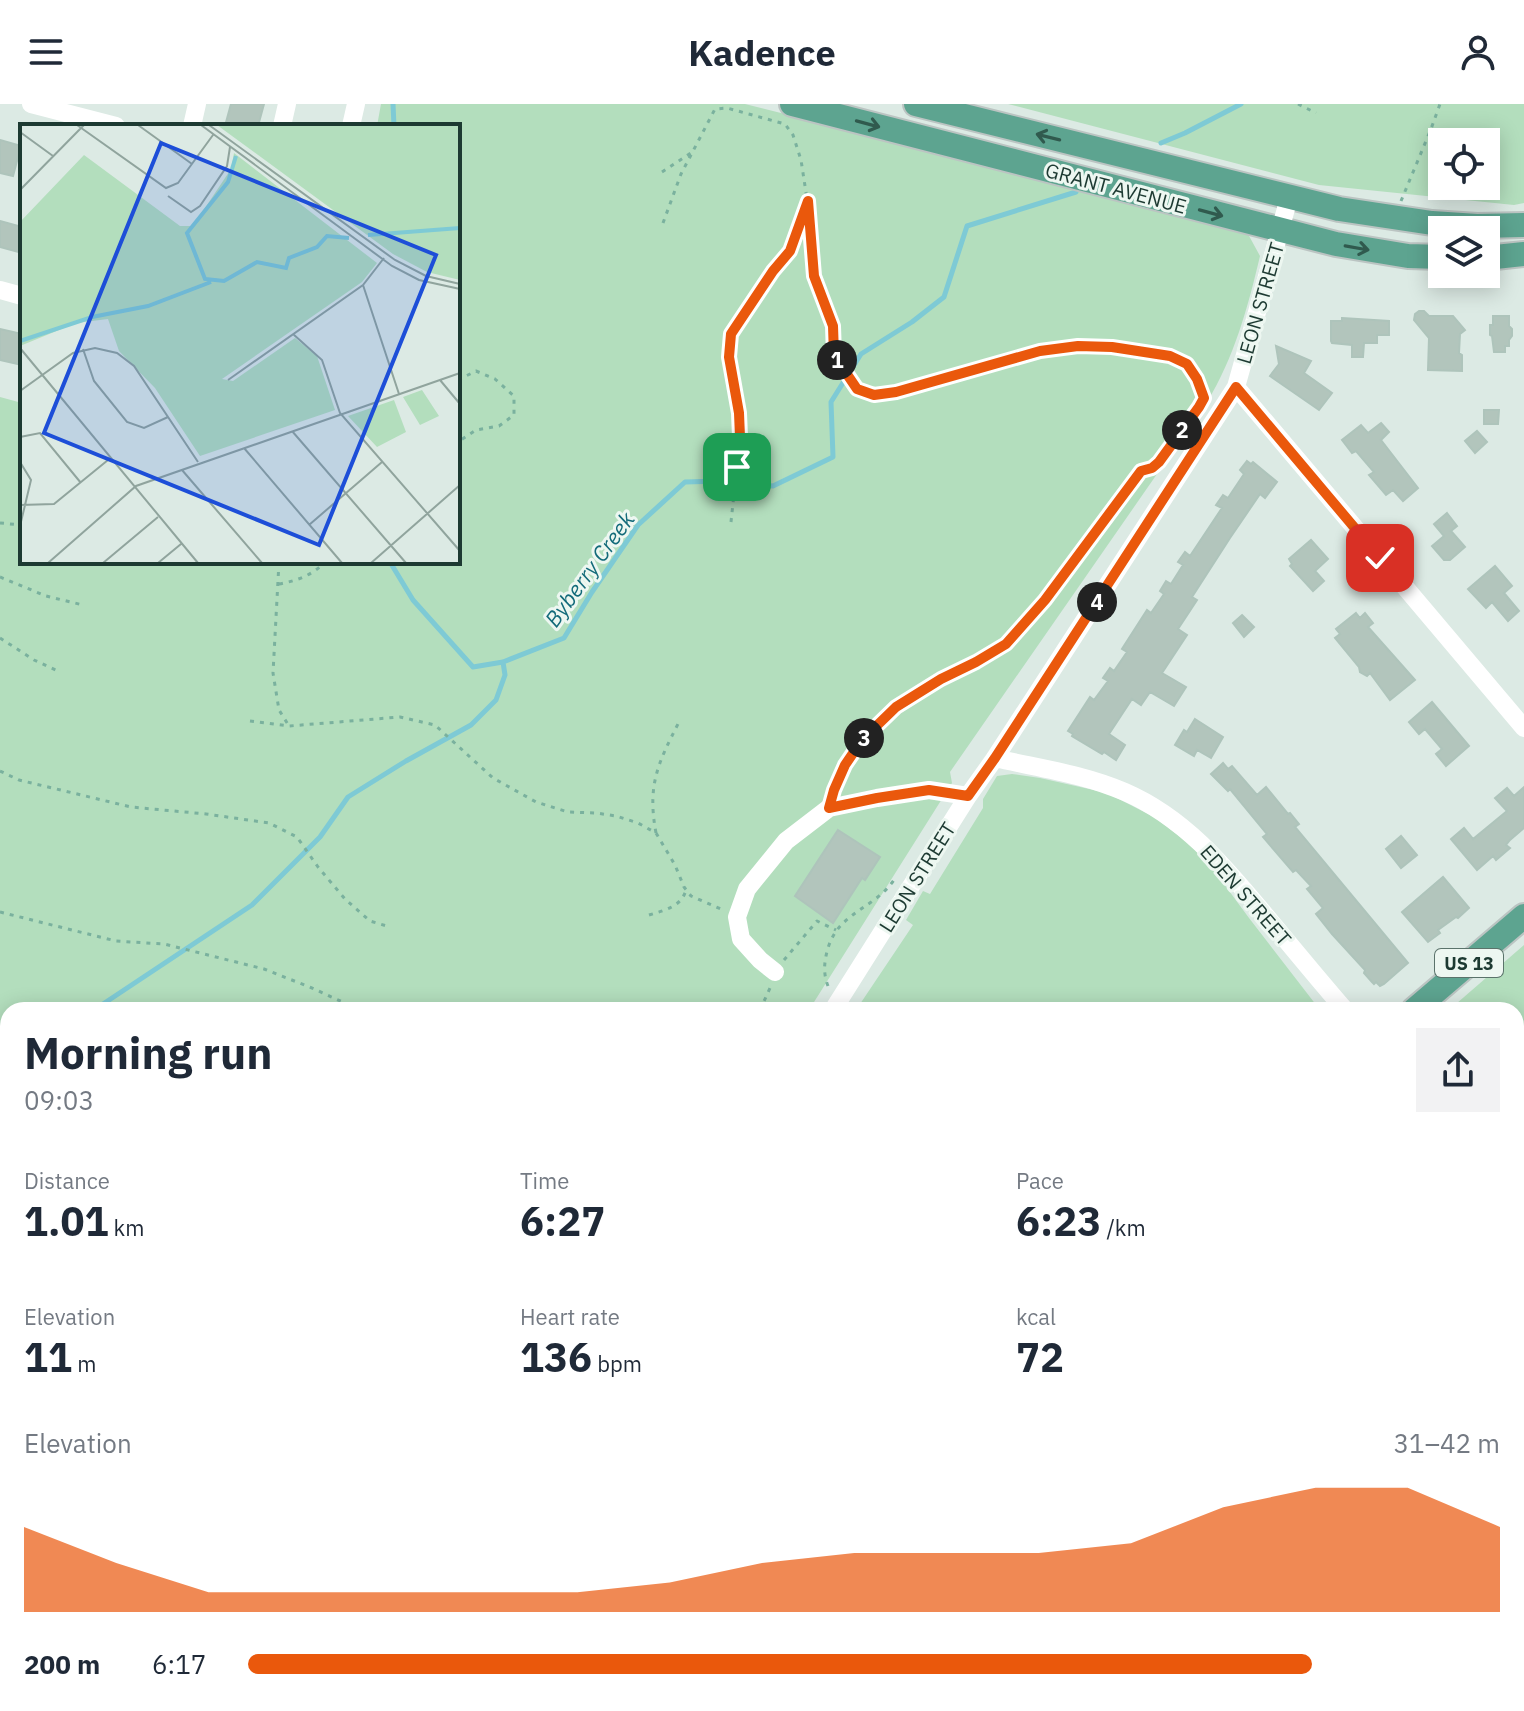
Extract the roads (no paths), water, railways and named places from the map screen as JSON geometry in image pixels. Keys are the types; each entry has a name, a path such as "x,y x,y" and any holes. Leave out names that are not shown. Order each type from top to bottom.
{"main road":[{"name":"GRANT AVENUE","path":"792,104 1281,231 1336,244 1428,257"},
{"name":"GRANT AVENUE","path":"916,104 1339,209 1432,223 1524,225"},
{"path":"1500,257 1524,254"},
{"name":"US 13","path":"1423,1002 1524,916"}],"street":[{"path":"31,104 108,124"},
{"path":"192,124 197,104"},
{"path":"282,124 287,104"},
{"path":"351,124 356,104"},
{"name":"LEON STREET","path":"838,1002 968,796 1236,387 1289,198"},
{"path":"0,290 20,295"},
{"path":"1236,387 1524,728"},
{"name":"EDEN STREET","path":"995,758 1087,779 1124,791 1155,807 1184,828 1222,864 1338,1002"},
{"path":"775,972 741,939 737,917 747,889 786,841 829,808 929,790 968,796"}],"waterway":[{"name":"Byberry Creek","path":"393,104 394,124"},
{"name":"Byberry Creek","path":"1161,143 1241,104"},
{"name":"Byberry Creek","path":"391,564 413,600 473,667 503,662 564,638 638,525 685,482 722,481 773,486 833,457 831,402 861,354 912,322 944,297 967,226 1076,192"},
{"path":"106,1002 252,905 320,837 348,797 471,725 496,700 505,675 503,662"}]}
